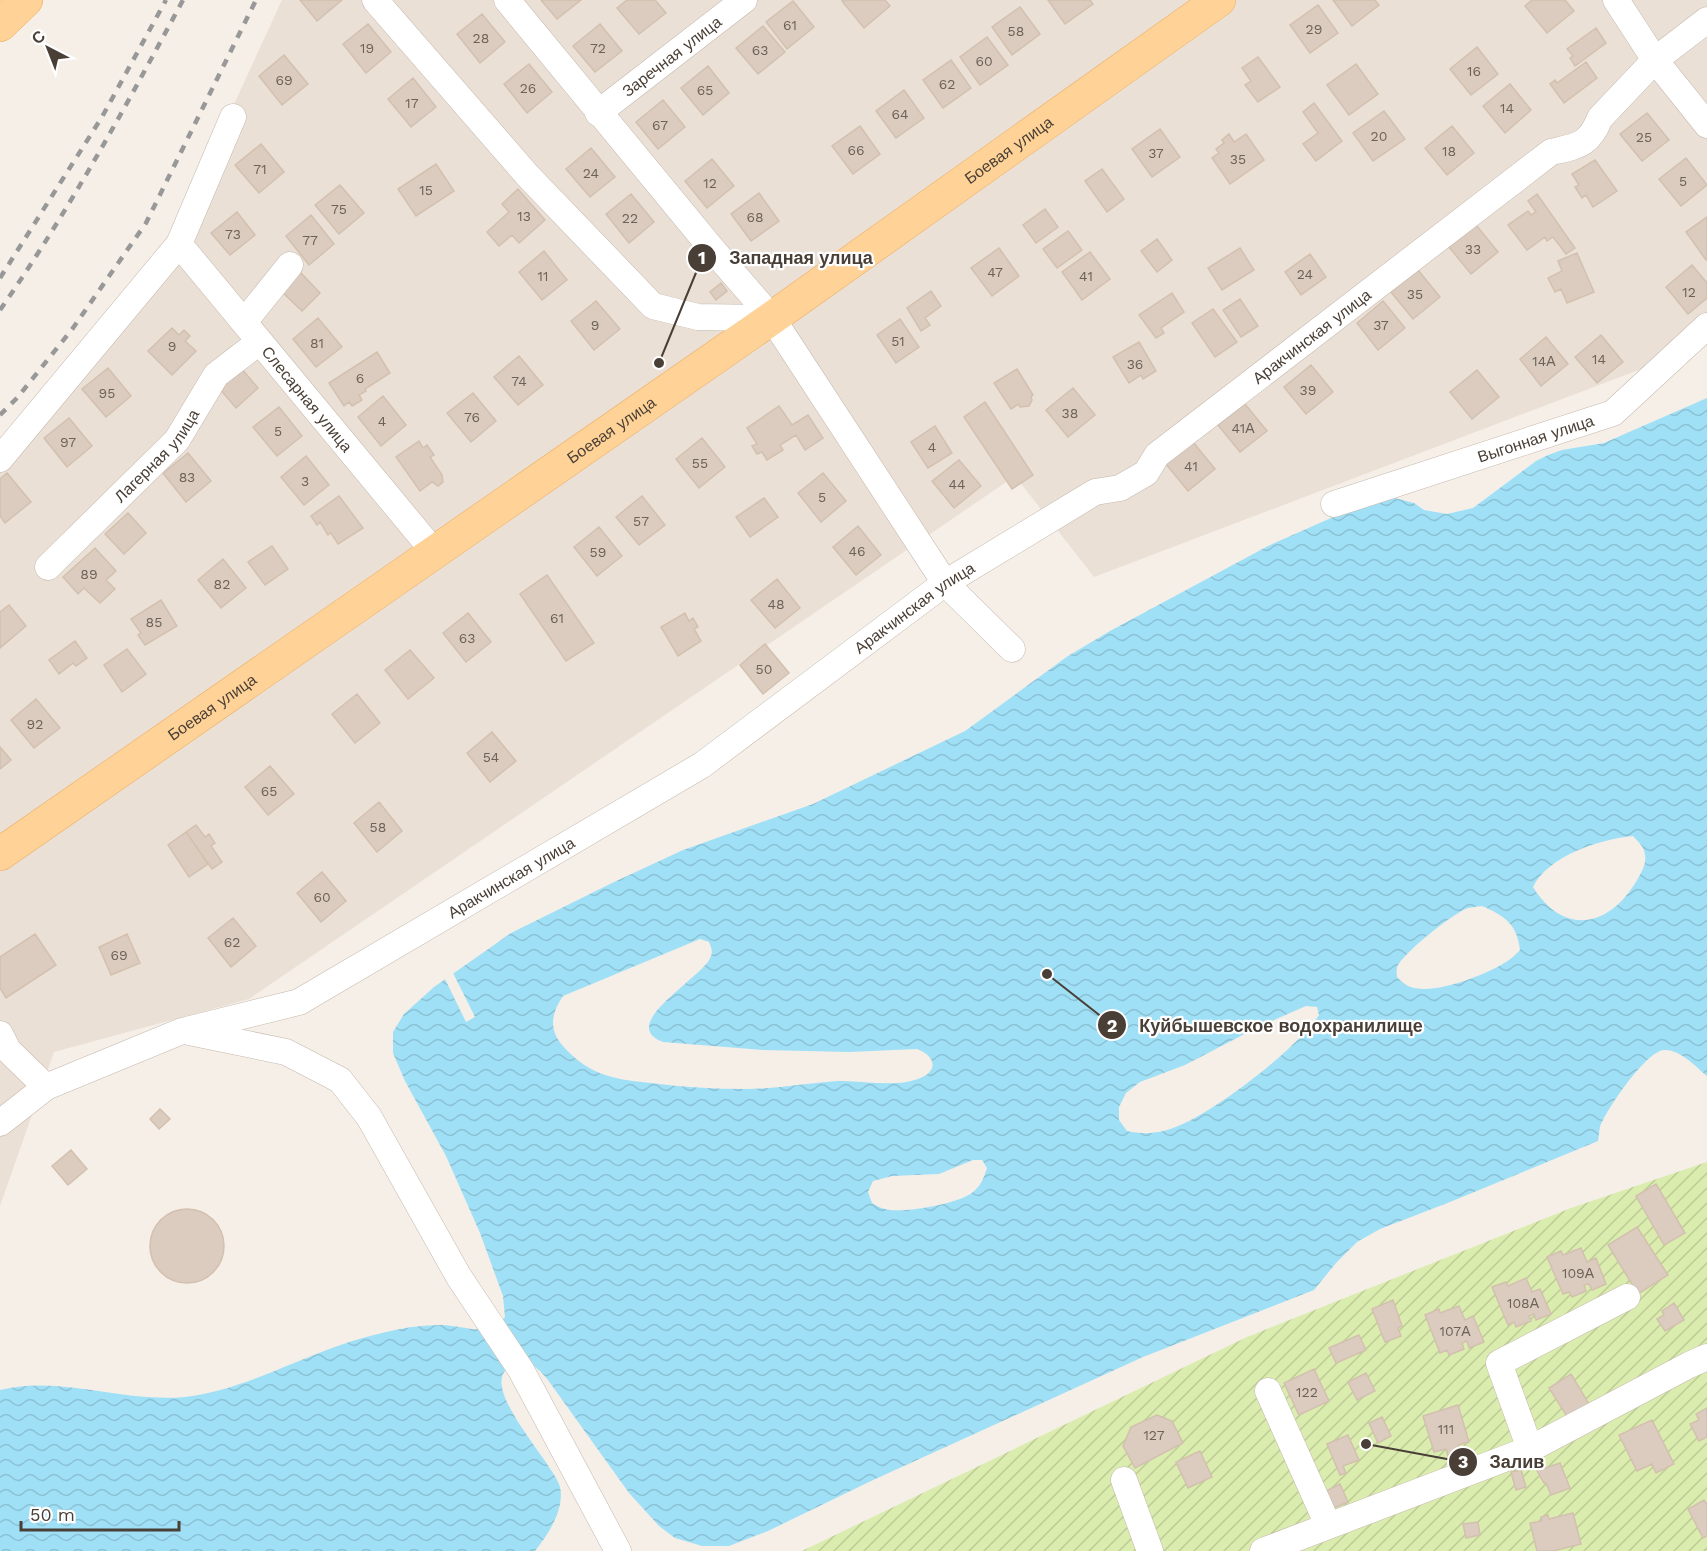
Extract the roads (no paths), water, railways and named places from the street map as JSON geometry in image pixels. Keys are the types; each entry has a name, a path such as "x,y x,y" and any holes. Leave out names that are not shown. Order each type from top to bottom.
{"main road":[{"path":"0,25 26,0"},
{"name":"Боевая улица","path":"0,854 772,318 1219,0"}],"street":[{"path":"375,0 528,176 653,306 698,317 772,318"},
{"path":"507,0 598,113 772,318 945,583 1012,650"},
{"name":"Заречная улица","path":"598,113 744,0"},
{"path":"1616,0 1655,60 1707,125"},
{"name":"Аракчинская улица","path":"0,1123 46,1087 182,1031 299,1002 702,765 945,583 1095,492 1120,488 1146,473 1157,455 1551,152 1578,147 1595,130 1600,118 1655,60 1707,20"},
{"path":"0,459 179,244 232,117"},
{"name":"Слесарная улица","path":"179,244 435,553"},
{"path":"244,322 290,265"},
{"name":"Выгонная улица","path":"1334,504 1613,413 1707,326"},
{"name":"Лагерная улица","path":"48,567 177,440 216,375 259,342"},
{"path":"182,1031 286,1052 340,1080 369,1117 459,1277 521,1370 618,1551"},
{"path":"0,1034 8,1050 46,1087"},
{"path":"1530,1449 1499,1363 1627,1297"},
{"path":"1263,1551 1299,1544 1328,1525 1530,1449 1707,1357"},
{"path":"1268,1391 1328,1525"},
{"path":"1124,1480 1150,1551"}],"water":[{"path":"1707,398 1707,1076 1676,1052 1664,1050 1656,1053 1637,1070 1618,1095 1600,1127 1598,1141 1380,1229 1357,1242 1314,1290 1143,1357 871,1481 768,1531 729,1546 702,1546 675,1538 659,1526 629,1493 548,1380 529,1362 507,1369 502,1379 503,1393 511,1410 555,1476 561,1495 558,1513 550,1530 535,1551 0,1551 0,1390 23,1386 46,1386 162,1398 185,1397 237,1385 329,1349 373,1335 429,1325 483,1329 498,1323 505,1317 503,1296 480,1233 446,1156 405,1081 393,1053 393,1032 404,1014 434,987 511,933 683,850 813,804 965,731 1068,656 1268,546 1331,518 1395,498 1414,503 1424,510 1447,514 1473,508 1536,461 1548,455 1562,450 1604,443","holes":["1633,836 1643,849 1644,865 1626,896 1614,908 1600,916 1586,920 1572,919 1559,914 1545,903 1533,887 1550,866 1563,858 1591,845","1482,906 1503,917 1513,927 1520,950 1506,962 1485,973 1444,987 1418,989 1408,986 1397,977 1400,962 1408,954 1452,917 1468,908","700,939 709,942 711,956 705,965 656,1012 649,1024 651,1034 663,1042 763,1050 849,1052 917,1049 928,1056 933,1064 925,1076 898,1083 837,1081 734,1089 698,1088 622,1079 607,1076 589,1068 562,1045 555,1032 553,1020 556,1008 563,996","1306,1006 1317,1007 1319,1015 1308,1029 1272,1063 1227,1098 1184,1124 1167,1130 1147,1133 1127,1131 1119,1120 1119,1107 1126,1093 1140,1082 1185,1065 1258,1027","973,1160 982,1160 987,1168 978,1187 966,1196 944,1204 904,1210 883,1209 872,1203 868,1192 873,1181 892,1176 939,1174"]}],"railway":[{"path":"0,278 102,117 166,0"},
{"path":"0,310 50,235 118,119 183,0"},
{"path":"0,415 17,398 73,328 146,223 256,0"}],"place":[{"name":"Западная улица","path":"659,363"},
{"name":"Куйбышевское водохранилище","path":"1047,974"},
{"name":"Залив","path":"1366,1444"}]}
